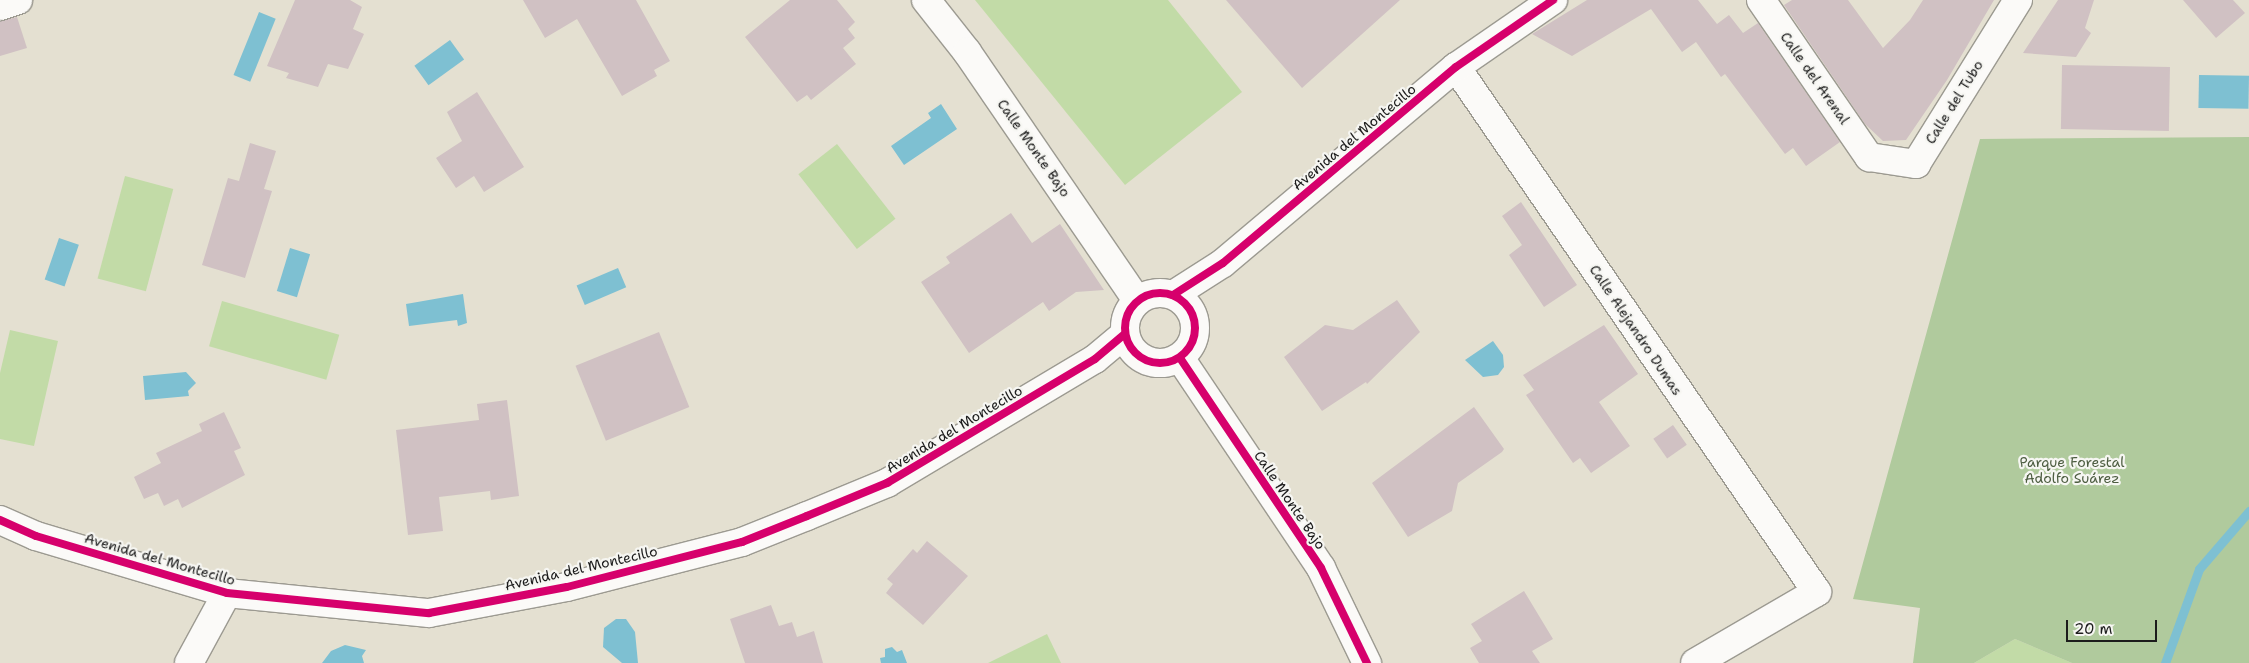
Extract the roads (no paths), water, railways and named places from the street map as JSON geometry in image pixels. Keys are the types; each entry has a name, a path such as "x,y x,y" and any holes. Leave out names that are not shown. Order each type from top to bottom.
{"street":[{"path":"0,6 18,0"},
{"name":"Calle Monte Bajo","path":"926,0 967,52 1137,300"},
{"name":"Avenida del Montecillo","path":"1182,303 1223,264 1456,67 1554,0"},
{"name":"Calle del Arenal","path":"1761,0 1869,157"},
{"name":"Calle del Tubo","path":"1869,157 1916,164 2018,0"},
{"name":"Calle Alejandro Dumas","path":"1456,67 1816,592 1695,663"},
{"path":"1154,294 1182,303 1195,334 1191,346 1180,358 1160,364 1131,345 1129,310 1137,300 1154,294"},
{"name":"Avenida del Montecillo","path":"0,520 36,536 227,593 429,613 567,587 742,542 886,483 1095,359 1131,345"},
{"name":"Calle Monte Bajo","path":"1180,358 1321,568 1366,663"},
{"path":"189,663 227,593"}],"water":[{"path":"259,12 276,19 250,82 234,75"},
{"path":"450,40 464,59 429,85 414,66"},
{"path":"2199,75 2249,76 2248,109 2198,108"},
{"path":"941,104 957,129 904,165 891,146 931,118 928,113"},
{"path":"59,238 79,245 65,286 45,280"},
{"path":"290,248 310,254 297,297 277,291"},
{"path":"618,268 626,287 585,305 577,286"},
{"path":"463,294 467,323 458,326 457,320 409,326 406,304"},
{"path":"1493,341 1503,355 1504,367 1498,375 1483,377 1465,360"},
{"path":"186,372 196,383 188,391 189,396 145,400 143,376"},
{"path":"616,619 626,619 635,632 638,663 622,663 603,647 604,628"},
{"path":"345,645 366,650 362,656 364,663 322,663 331,651"},
{"path":"892,647 897,652 902,650 907,663 881,663 880,658 885,657 885,649"}],"waterway":[{"path":"2165,663 2199,569 2249,511"}],"park label":[{"name":"Parque Forestal Adolfo Suárez","path":"2072,470"}]}
